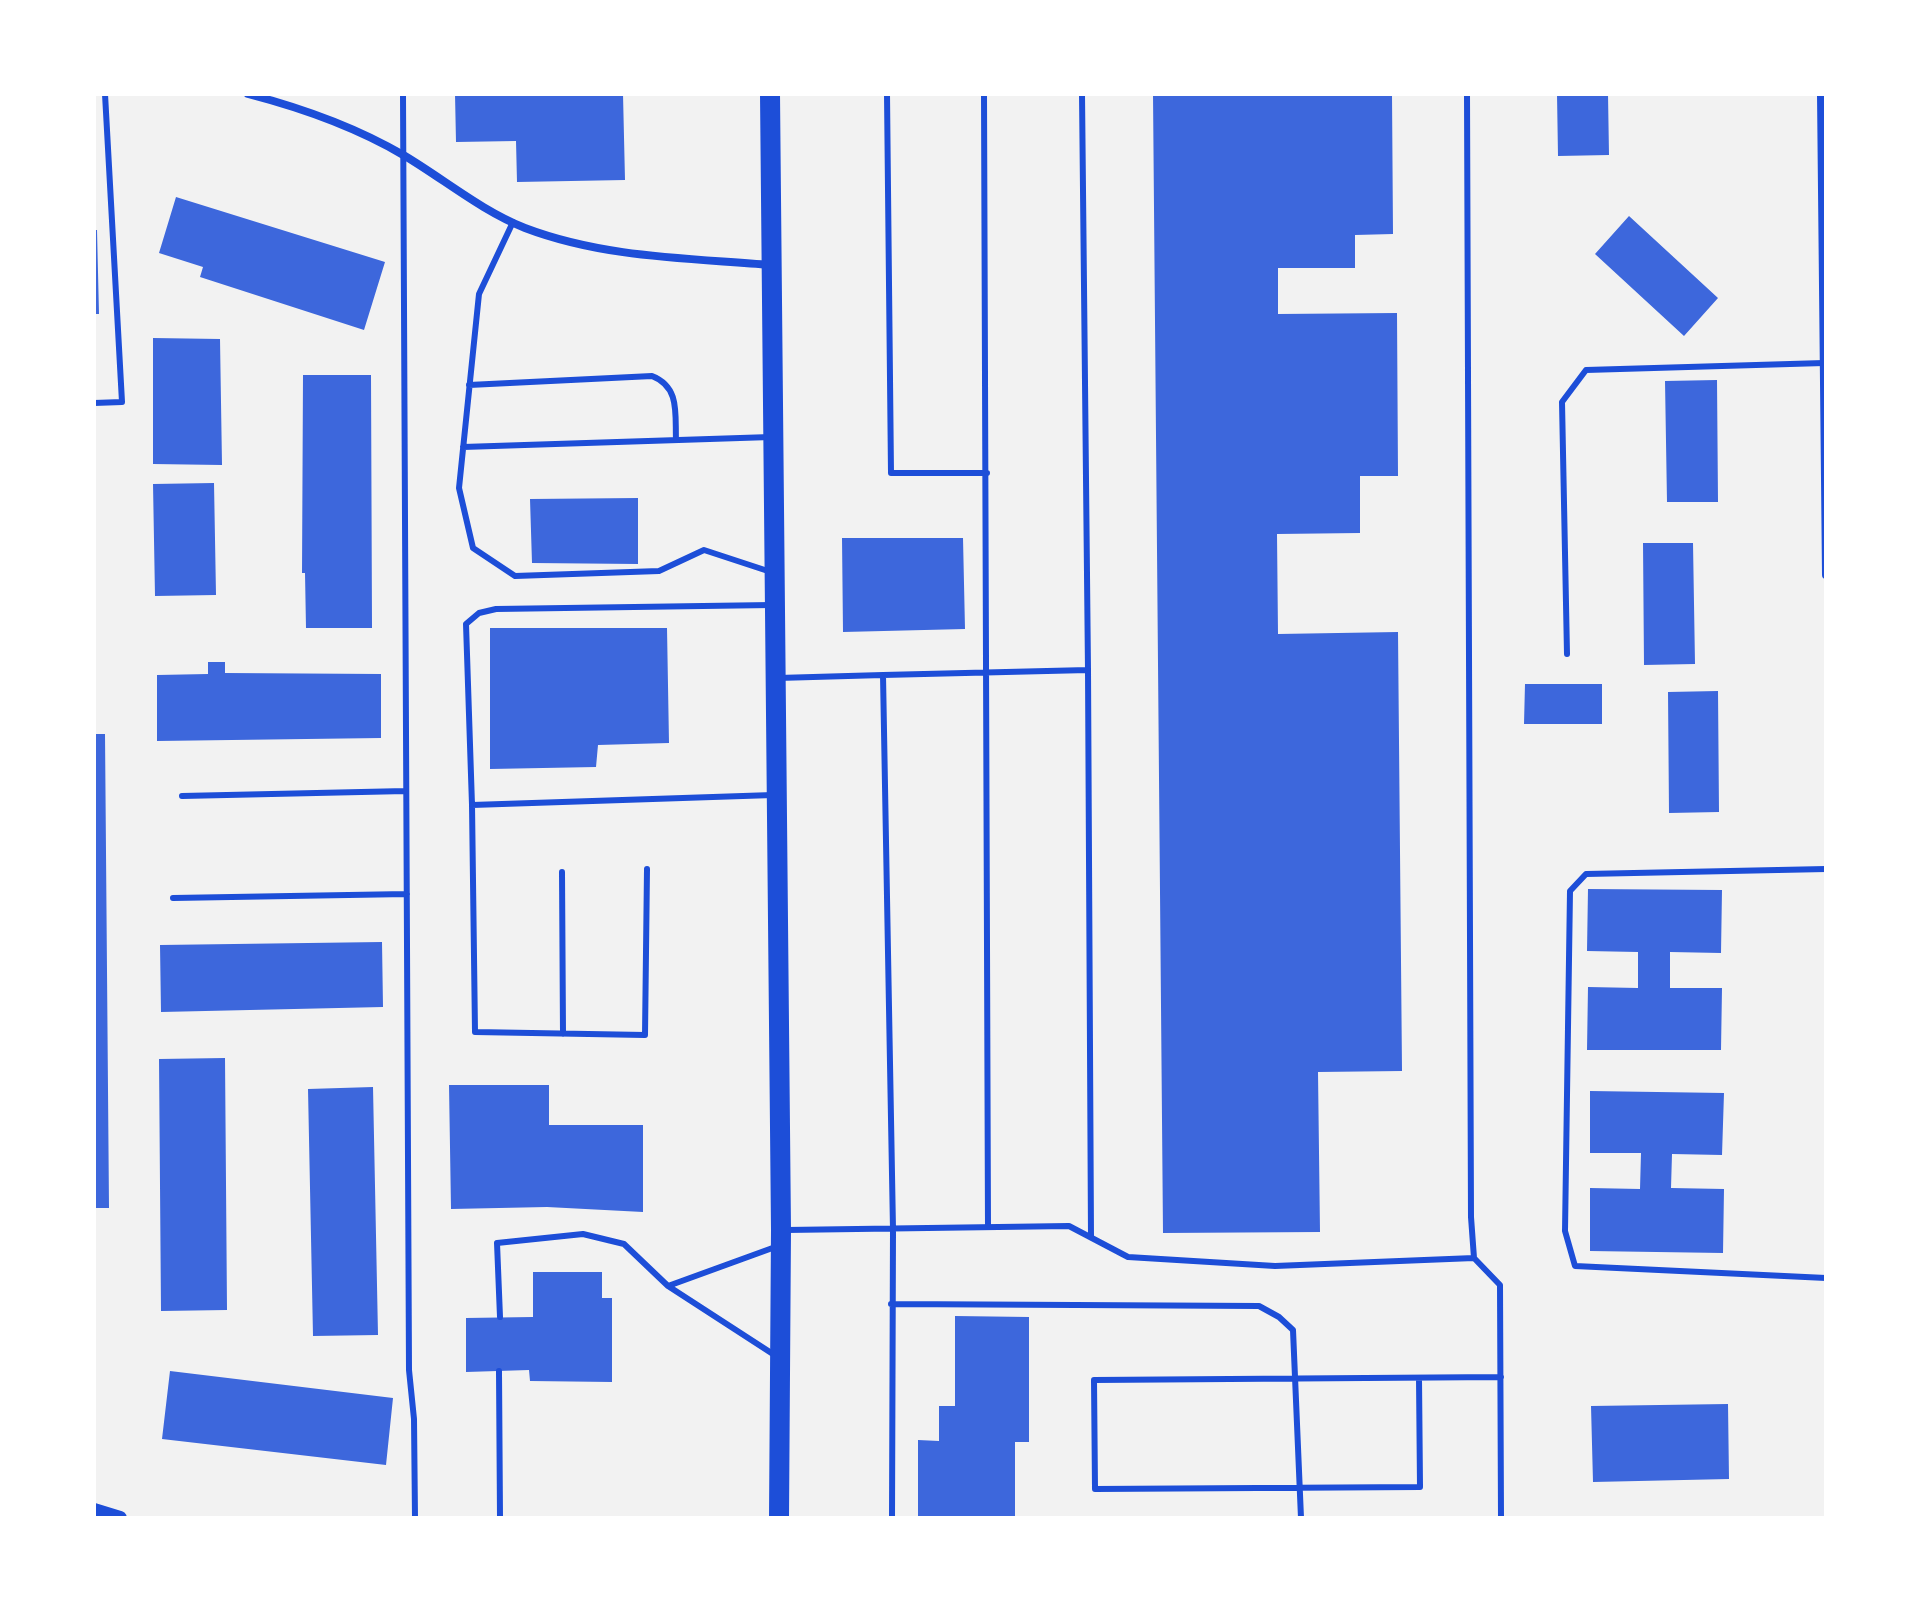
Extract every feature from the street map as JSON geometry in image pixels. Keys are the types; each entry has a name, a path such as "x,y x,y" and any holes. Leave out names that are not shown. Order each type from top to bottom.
{"main road":[{"path":"770,94 781,1238 779,1518"}],"street":[{"path":"248,94 294,106 403,155 513,222 573,244 609,252 772,265"},
{"path":"1821,94 1826,575"},
{"path":"94,1510 120,1518"}],"lane":[{"path":"94,403 122,402 105,94"},
{"path":"403,94 409,1370 414,1419 415,1518"},
{"path":"887,94 891,473 987,473"},
{"path":"984,94 988,1227"},
{"path":"1082,94 1091,1237"},
{"path":"1467,94 1474,1258 1500,1285 1501,1518"},
{"path":"513,222 479,294 459,488 473,548 515,576 659,571 704,550 775,573"},
{"path":"1567,654 1562,402 1586,370 1824,363"},
{"path":"469,385 652,376 666,381 674,393 676,440"},
{"path":"463,447 773,437"},
{"path":"647,869 645,1035 475,1032 466,624 479,613 496,609 775,605"},
{"path":"776,679 1088,670"},
{"path":"883,675 893,1229 892,1518"},
{"path":"182,796 406,791"},
{"path":"472,805 777,794"},
{"path":"1826,869 1586,874 1570,891 1565,1231 1575,1266 1826,1278"},
{"path":"562,872 563,1034"},
{"path":"173,898 407,894"},
{"path":"668,1286 781,1238 893,1229 1069,1226 1128,1257 1275,1266 1474,1258"},
{"path":"500,1317 497,1243 583,1234 624,1244 668,1286 780,1359"},
{"path":"891,1304 1259,1306 1279,1317 1293,1330 1301,1518"},
{"path":"499,1371 500,1518"},
{"path":"1419,1378 1420,1487 1095,1489 1094,1380 1501,1377"}],"building":[{"path":"455,94 623,94 625,180 517,182 516,141 456,142"},
{"path":"1153,94 1392,94 1393,234 1355,235 1355,268 1278,268 1278,314 1397,313 1398,476 1360,476 1360,533 1277,534 1278,634 1398,632 1402,1071 1318,1072 1320,1232 1163,1233"},
{"path":"1557,94 1608,94 1609,155 1558,156"},
{"path":"176,197 385,262 364,330 200,277 203,267 159,253"},
{"path":"1629,216 1718,298 1684,336 1595,254"},
{"path":"94,230 97,230 99,314 94,314"},
{"path":"153,338 220,339 222,465 153,464"},
{"path":"303,375 371,375 372,628 306,628 305,573 302,573"},
{"path":"1717,380 1718,502 1667,502 1665,381"},
{"path":"214,483 216,595 155,596 153,484"},
{"path":"638,498 638,564 532,563 530,499"},
{"path":"842,538 963,538 965,629 843,632"},
{"path":"1643,543 1693,543 1695,664 1644,665"},
{"path":"490,628 667,628 669,743 598,745 596,767 490,769"},
{"path":"208,662 225,662 225,673 381,674 381,738 157,741 157,675 208,674"},
{"path":"1525,684 1602,684 1602,724 1524,724"},
{"path":"1718,691 1719,812 1669,813 1668,692"},
{"path":"94,734 105,734 109,1208 94,1208"},
{"path":"1588,889 1722,890 1721,953 1670,952 1670,988 1722,988 1721,1050 1587,1050 1588,987 1638,988 1638,952 1587,951"},
{"path":"382,942 383,1007 161,1012 160,945"},
{"path":"225,1058 227,1310 161,1311 159,1059"},
{"path":"449,1085 549,1085 549,1125 643,1125 643,1212 547,1207 451,1209"},
{"path":"373,1087 378,1335 313,1336 308,1089"},
{"path":"1590,1091 1724,1093 1722,1155 1672,1154 1671,1188 1724,1189 1723,1253 1590,1251 1590,1188 1640,1189 1641,1153 1590,1153"},
{"path":"533,1272 602,1272 602,1298 612,1298 612,1382 530,1381 529,1370 466,1372 466,1318 533,1317"},
{"path":"955,1316 1029,1317 1029,1442 1015,1442 1015,1518 918,1518 918,1440 939,1441 939,1406 955,1406"},
{"path":"170,1371 393,1398 386,1465 162,1439"},
{"path":"1728,1404 1729,1479 1593,1482 1591,1406"}]}
